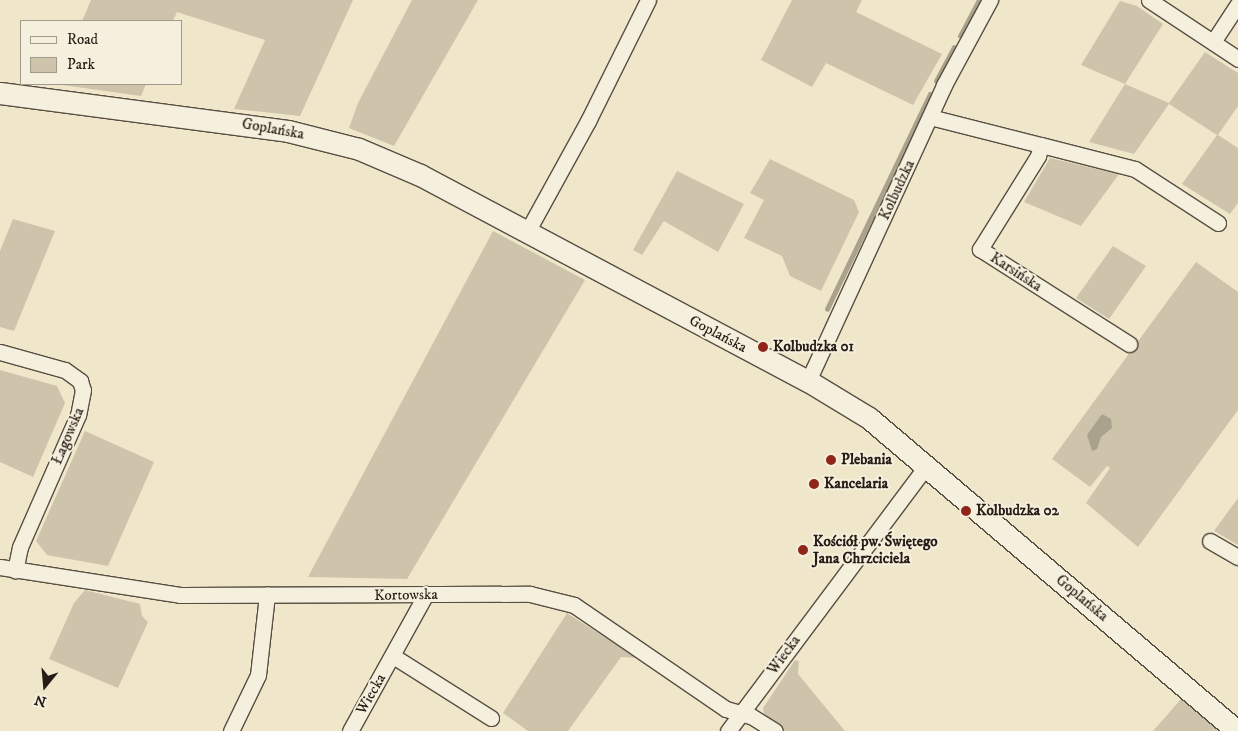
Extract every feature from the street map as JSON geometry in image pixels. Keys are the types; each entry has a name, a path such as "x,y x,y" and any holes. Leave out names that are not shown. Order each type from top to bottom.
{"street":[{"path":"527,232 648,0"},
{"name":"Kolbudzka","path":"808,381 930,117 990,0"},
{"path":"1149,0 1238,59"},
{"path":"1213,42 1238,4"},
{"name":"Goplańska","path":"0,93 236,122 333,140 413,172 808,381 869,418 1237,731"},
{"path":"930,117 1135,169 1218,223"},
{"name":"Karsińska","path":"1041,145 1038,156 980,249 1129,344"},
{"name":"Łagowska","path":"0,352 65,370 80,381 83,390 78,415 20,547 7,568"},
{"name":"Wiecka","path":"728,731 926,466"},
{"path":"1210,541 1238,557"},
{"name":"Kortowska","path":"7,568 154,593 267,595 530,594 574,605 726,709 743,713 775,731"},
{"name":"Wiecka","path":"350,731 426,594"},
{"path":"231,731 258,675 267,595"},
{"name":"Wiecka","path":"393,656 491,718"}],"green space":[{"path":"91,0 353,0 300,116 234,109 265,40 177,12 173,20 82,20"},
{"path":"412,0 478,0 394,146 349,128 358,103"},
{"path":"792,0 862,0 856,12 942,54 913,105 826,63 812,87 761,60"},
{"path":"1120,1 1137,6 1163,24 1125,84 1081,65"},
{"path":"1205,52 1238,73 1238,106 1218,135 1238,148 1238,203 1230,214 1182,184 1217,135 1169,104 1134,154 1089,142 1125,84 1169,103"},
{"path":"62,85 146,85 141,96"},
{"path":"1050,158 1119,174 1081,226 1024,202"},
{"path":"770,159 854,200 859,212 821,291 790,276 782,256 744,238 764,200 750,193"},
{"path":"677,171 744,204 718,252 664,221 642,255 633,250"},
{"path":"13,219 55,231 14,331 0,327 0,251"},
{"path":"493,231 585,280 407,579 308,577"},
{"path":"1113,246 1146,266 1109,319 1076,298"},
{"path":"1196,262 1238,292 1238,410 1138,547 1086,503 1110,468 1107,466 1090,487 1052,459"},
{"path":"0,370 57,386 65,403 33,477 0,462"},
{"path":"85,431 154,462 108,566 47,555 36,541"},
{"path":"1238,498 1238,545 1214,531"},
{"path":"85,590 140,604 142,616 148,622 118,688 49,659 74,603"},
{"path":"567,613 637,658 621,657 568,731 528,731 503,713"},
{"path":"795,660 799,661 798,674 845,731 785,731 764,714 763,708"},
{"path":"1182,698 1222,731 1153,731"}],"shaded area":[{"path":"1102,414 1111,419 1112,428 1101,437 1097,449 1092,451 1087,435"}],"waterway":[{"path":"960,36 979,0"},
{"path":"936,81 954,47"},
{"path":"827,309 930,94"}],"place":[{"name":"Kolbudzka 01","path":"763,347"},
{"name":"Plebania","path":"831,460"},
{"name":"Kancelaria","path":"814,484"},
{"name":"Kolbudzka 02","path":"966,511"},
{"name":"Kościół pw. Świętego Jana Chrzciciela","path":"803,550"}]}
